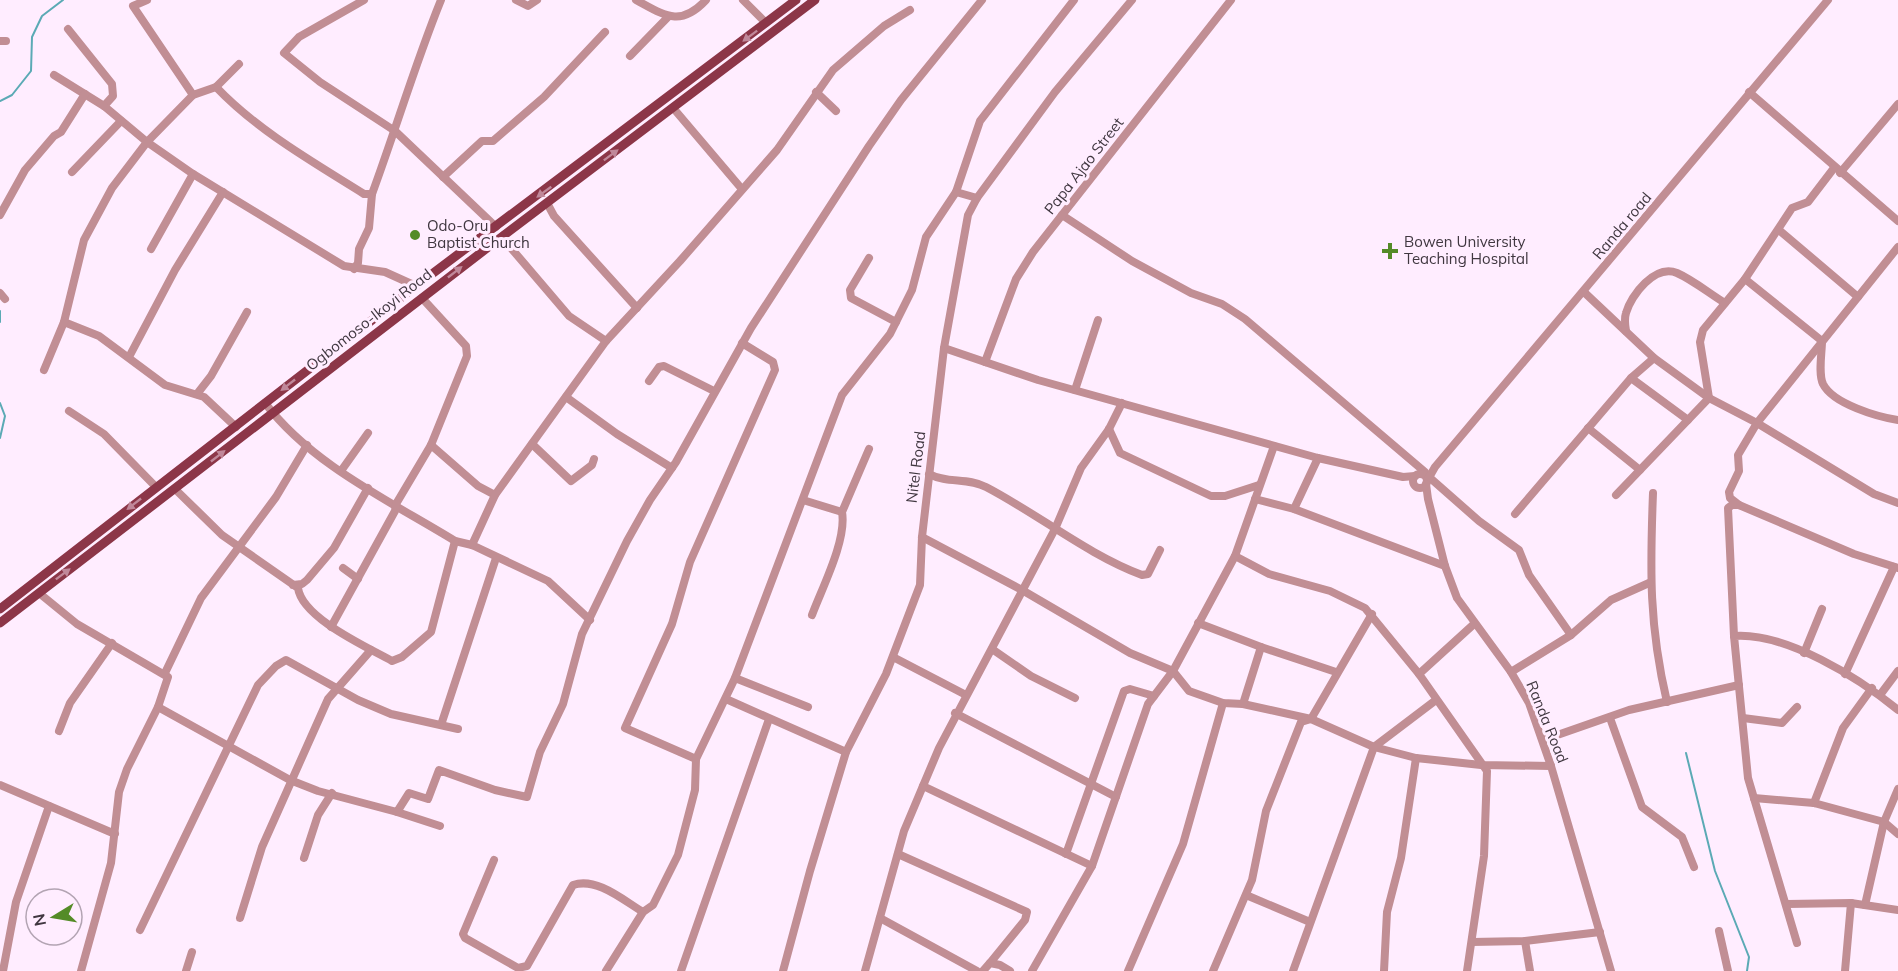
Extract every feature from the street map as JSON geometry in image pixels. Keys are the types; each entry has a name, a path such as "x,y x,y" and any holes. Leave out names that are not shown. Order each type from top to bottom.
{"main road":[{"name":"Ogbomoso-Ikoyi Road","path":"0,609 416,286 796,0"},
{"name":"Ogbomoso-Ikoyi Road","path":"0,623 176,490 504,235 674,109 815,0"}],"street":[{"path":"147,0 133,6 193,94"},
{"path":"364,0 299,37 284,52 328,88 395,131 496,227"},
{"path":"354,268 358,262 359,249 369,228 372,194 395,131 416,61 441,0"},
{"path":"516,0 528,6 537,0"},
{"path":"636,0 668,17 686,16 706,0"},
{"path":"743,0 766,23"},
{"path":"397,812 409,793 428,799 439,770 495,790 527,797 540,752 563,704 582,634 627,541 672,468 742,343 869,146 922,73 982,0"},
{"path":"606,971 643,912 653,905 659,896 678,855 695,790 696,759 735,678 842,395 890,334 912,290 926,237 956,192 980,121 1074,0"},
{"name":"Nitel Road","path":"783,971 846,752 893,657 920,585 928,474 944,348 964,229 976,198 1055,92 1132,0"},
{"name":"Papa Ajao Street","path":"985,362 1016,279 1062,215 1230,0"},
{"name":"Randa road","path":"1422,479 1435,467 1585,293 1749,92 1828,0"},
{"path":"472,545 495,495 606,341 777,150 833,70 884,26 910,10"},
{"path":"630,56 668,17"},
{"path":"68,29 112,84 113,96 104,106"},
{"path":"443,177 482,141 493,141 544,97 605,32"},
{"path":"44,370 64,322 84,240 112,188 147,142 193,94 216,87 239,64"},
{"path":"54,75 104,106 147,142 193,174 344,266 371,268 416,286"},
{"path":"216,87 233,105 287,146 364,194 372,194"},
{"path":"816,92 836,111"},
{"path":"1749,92 1898,221"},
{"path":"0,215 25,170 54,136 61,132 86,94"},
{"path":"1709,398 1701,336 1745,279 1792,208 1808,202 1898,104"},
{"path":"674,109 741,188"},
{"path":"72,172 121,121"},
{"path":"151,249 193,174"},
{"path":"129,357 176,270 223,192"},
{"path":"956,192 976,198"},
{"path":"548,202 554,216 637,308"},
{"path":"1062,215 1132,261 1191,293 1222,304 1245,319 1422,479 1519,550 1529,575 1571,635"},
{"path":"1779,230 1858,297"},
{"path":"504,235 505,241 569,316 606,341"},
{"path":"1845,674 1896,568 1854,554 1739,505 1730,498 1729,492 1739,471 1738,455 1757,423 1898,247"},
{"path":"868,258 850,290 851,298 896,322"},
{"path":"1626,332 1627,309 1644,283 1661,274 1677,273 1725,303"},
{"path":"1745,279 1822,341"},
{"path":"1585,293 1654,358 1709,398 1757,423 1874,494 1898,503"},
{"path":"331,627 395,511 396,504 431,445 457,386 467,350 422,298"},
{"path":"198,394 211,376 247,312"},
{"path":"1075,390 1098,320"},
{"path":"64,322 99,336 165,385 198,394 236,427"},
{"path":"1822,341 1822,377 1827,388 1862,412 1898,420"},
{"path":"696,759 625,728 672,624 690,562 775,370 773,362 742,343"},
{"path":"944,348 1075,390 1274,446 1403,477 1422,479"},
{"path":"1515,514 1631,378 1654,358"},
{"path":"649,381 658,367 664,366 714,391"},
{"path":"1631,378 1688,420"},
{"path":"566,397 617,434 672,468"},
{"path":"1616,495 1709,398"},
{"path":"265,403 307,445 341,471 455,541 472,545 548,581 590,620"},
{"path":"865,971 898,854 923,786 956,713 1055,529 1081,468 1109,429 1122,403"},
{"path":"69,411 104,434 156,487"},
{"path":"1588,428 1640,470"},
{"path":"1109,429 1120,453 1210,496 1225,496 1259,485"},
{"path":"341,471 368,433"},
{"path":"532,444 571,481 592,465 594,459"},
{"path":"165,674 201,598 240,549 276,497 307,445"},
{"path":"431,445 478,486 495,495"},
{"path":"1032,971 1092,866 1144,712 1173,671 1235,556 1274,446"},
{"path":"812,615 840,540 842,512 869,449"},
{"path":"1294,509 1318,458"},
{"path":"928,474 939,479 969,480 985,486 1055,529 1145,576 1160,550"},
{"name":"Randa Road","path":"1422,479 1445,566 1457,598 1511,672 1529,703 1551,766 1611,971"},
{"path":"293,585 302,584 334,548 368,488"},
{"path":"176,490 222,536 298,588 303,601 331,627 392,661 396,661 431,632 455,541"},
{"path":"1653,493 1649,583 1656,653 1667,702"},
{"path":"803,500 842,512"},
{"path":"1255,500 1294,509 1445,566"},
{"path":"1739,505 1728,508 1734,636 1748,778 1797,943"},
{"path":"922,537 1022,590 1120,648 1173,671 1189,691 1222,703 1244,704 1311,719 1374,747 1416,758 1481,765 1551,766"},
{"path":"1235,556 1269,574 1343,596 1372,614 1419,674 1488,777 1484,856 1467,971"},
{"path":"442,722 496,558"},
{"path":"343,568 358,579"},
{"path":"1511,672 1571,635 1611,600 1649,583"},
{"path":"39,593 78,624 165,674 168,679 158,707 127,769 118,799 105,890 81,971"},
{"path":"1803,653 1822,609"},
{"path":"1213,971 1246,896 1254,872 1266,811 1301,722 1311,719 1336,672 1372,614"},
{"path":"1198,623 1336,672"},
{"path":"1419,674 1474,624"},
{"path":"1734,636 1758,636 1803,653 1872,688 1898,710"},
{"path":"59,731 70,703 112,643"},
{"path":"1244,704 1261,647"},
{"path":"992,649 1031,676 1075,698"},
{"path":"240,918 262,847 328,699 371,650"},
{"path":"893,657 966,694"},
{"path":"140,930 258,685 276,666 286,660 335,689 391,714 458,729"},
{"path":"1880,695 1898,671"},
{"path":"735,678 808,707"},
{"path":"1543,741 1629,710 1739,685"},
{"path":"1815,803 1843,728 1872,688"},
{"path":"1066,854 1124,691 1130,689 1154,696"},
{"path":"726,699 846,752"},
{"path":"1293,971 1374,747 1436,700"},
{"path":"1128,971 1183,844 1222,703"},
{"path":"158,707 290,780 440,826"},
{"path":"1743,718 1782,723 1797,707"},
{"path":"956,713 1116,797"},
{"path":"1610,718 1642,807 1682,837 1694,867"},
{"path":"681,971 769,719"},
{"path":"1384,971 1387,912 1401,858 1416,758"},
{"path":"0,785 114,834"},
{"path":"923,786 1092,866"},
{"path":"1864,905 1884,822 1898,789"},
{"path":"304,858 318,814 332,794"},
{"path":"1754,798 1815,803 1884,822 1898,834"},
{"path":"3,971 16,902 49,806"},
{"path":"898,854 1028,912 1025,920 983,971"},
{"path":"494,860 463,934 465,938 518,968 526,966 573,885 579,883 597,886 643,912"},
{"path":"1246,896 1310,922"},
{"path":"1787,904 1851,903 1898,910"},
{"path":"1845,971 1851,903"},
{"path":"880,918 977,971"},
{"path":"1719,930 1728,971"},
{"path":"1472,942 1525,941 1600,932"},
{"path":"1525,941 1530,971"},
{"path":"186,971 192,952"},
{"path":"990,963 1000,965 1010,971"}],"waterway":[{"path":"0,101 12,95 31,71 32,37 42,16 63,0"},
{"path":"0,311 0,322"},
{"path":"0,403 5,416 0,438"},
{"path":"1686,753 1715,871 1749,957 1747,971"}],"place":[{"name":"Odo-Oru Baptist Church","path":"415,235"},
{"name":"Bowen University Teaching Hospital","path":"1390,251"}]}
